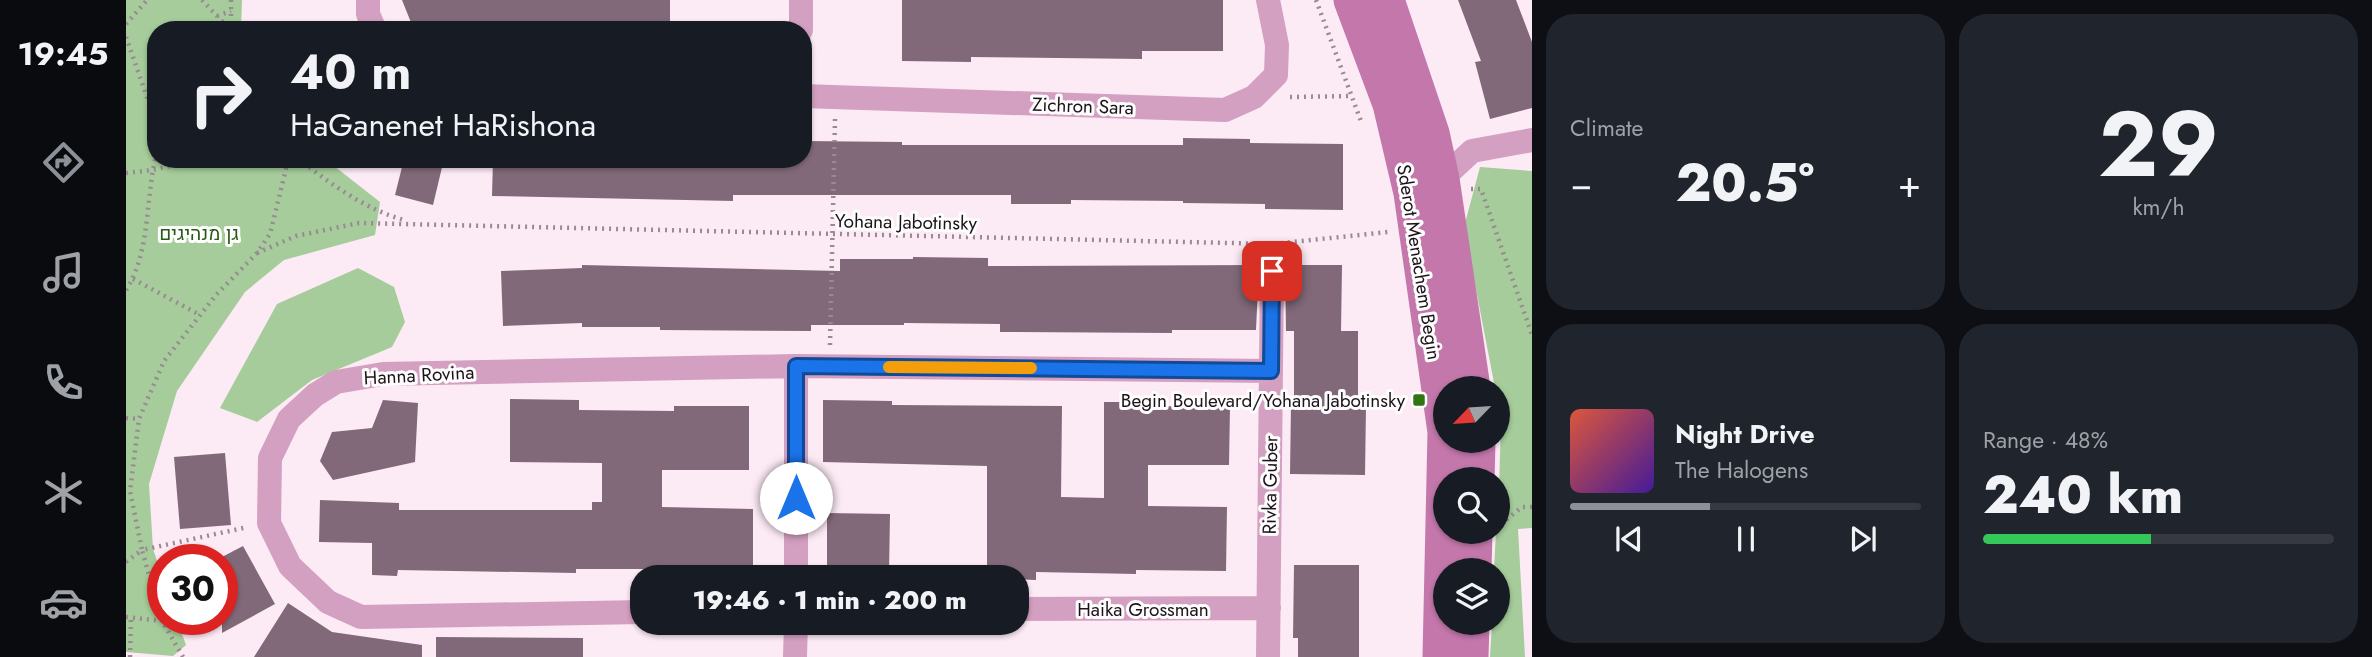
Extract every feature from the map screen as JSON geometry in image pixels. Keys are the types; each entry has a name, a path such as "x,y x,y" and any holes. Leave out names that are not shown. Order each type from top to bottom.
{"street":[{"path":"368,0 371,21"},
{"path":"801,0 801,21"},
{"name":"Zichron Sara","path":"812,96 1225,110 1254,97 1276,75 1277,45 1268,0"},
{"name":"Sderot Menachem Begin","path":"1351,0 1390,104 1412,193 1445,432 1440,657"},
{"name":"Sderot Menachem Begin","path":"1387,0 1432,134 1472,376"},
{"path":"1432,134 1472,151 1532,140"},
{"path":"1442,185 1472,151"},
{"name":"Rivka Guber","path":"1268,657 1272,271"},
{"path":"796,366 796,565"},
{"name":"Hanna Rovina","path":"630,612 361,617 328,602 290,566 270,523 270,458 289,419 315,395 336,382 383,374 796,366 1271,371"},
{"name":"Haika Grossman","path":"1029,609 1269,608"},
{"path":"795,657 796,635"},
{"path":"1471,657 1472,635"}],"path":[{"path":"126,24 147,0"},
{"path":"202,0 222,21"},
{"path":"230,21 231,0"},
{"path":"1316,0 1366,133"},
{"path":"217,16 231,10"},
{"path":"126,37 147,97"},
{"path":"1254,97 1351,96"},
{"path":"829,366 836,97"},
{"path":"126,173 161,168"},
{"path":"147,568 130,491 139,419 164,362 200,315 257,253 270,234 286,168"},
{"path":"311,168 382,214 411,222"},
{"path":"126,290 133,279 140,256 152,170"},
{"path":"1442,185 1481,189 1532,334"},
{"path":"257,253 296,236 325,229 359,223 411,222"},
{"name":"Yohana Jabotinsky","path":"411,222 831,235 1273,244 1399,231"},
{"path":"133,279 200,315"},
{"path":"126,418 139,419"},
{"path":"1510,517 1522,508 1532,507"},
{"path":"126,562 142,550 270,523"},
{"path":"130,657 128,617 147,619"},
{"path":"170,635 183,657"}],"green space":[{"name":"גן מנהיגים","path":"126,0 242,0 241,21 147,21 147,168 337,168 380,202 375,235 284,260 245,292 177,391 149,484 153,544 147,544 147,635 182,635 186,645 173,656 126,652"},
{"path":"1480,167 1532,171 1532,528 1518,529 1525,657 1490,657 1491,635 1510,635 1510,558 1495,558 1495,544 1510,544 1510,467 1500,467 1500,453 1510,453 1510,376 1493,376 1464,227"},
{"path":"358,268 394,287 405,322 392,347 312,380 257,422 220,408 277,304"}],"building":[{"path":"402,0 670,0 670,21 410,21"},
{"path":"902,0 1223,0 1223,51 1142,51 1142,59 971,57 971,62 902,61"},
{"path":"1458,0 1516,0 1532,42 1532,108 1490,119 1475,62 1481,61"},
{"path":"1183,138 1250,139 1250,143 1343,144 1343,210 1265,209 1265,204 1183,201 1071,200 1071,204 1011,204 1011,195 733,195 733,201 492,196 493,168 812,168 812,141 902,142 902,145 1183,145"},
{"path":"402,168 442,168 433,205 395,195"},
{"path":"988,258 988,266 1259,265 1256,330 1172,330 1172,333 1000,332 1000,324 904,323 811,325 811,331 660,330 660,327 582,327 582,323 503,326 501,271 582,268 582,265 840,271 840,259"},
{"path":"1285,265 1342,265 1341,331 1358,331 1358,405 1366,405 1365,475 1290,474 1294,331 1286,331"},
{"path":"510,399 579,400 579,410 674,411 674,406 749,406 749,470 662,470 662,507 753,509 753,565 630,565 630,569 576,569 576,573 398,570 397,576 372,575 372,543 319,542 320,500 399,503 399,510 592,510 592,502 602,502 602,463 510,462"},
{"path":"383,400 418,403 415,462 333,480 320,461 332,432 372,428"},
{"path":"823,400 892,401 892,405 1062,406 1061,497 1104,498 1104,402 1148,402 1148,406 1230,407 1229,465 1148,465 1148,506 1227,507 1226,571 1136,570 1136,574 1036,572 1036,580 1029,580 1029,565 987,565 987,466 823,462"},
{"path":"225,453 231,525 180,529 174,457"},
{"path":"827,513 890,514 889,565 827,565"},
{"path":"243,546 275,604 238,624 238,549"},
{"path":"1294,565 1359,565 1359,657 1298,657 1298,638 1293,638"},
{"path":"288,603 332,632 422,645 422,657 254,657"},
{"path":"436,637 583,638 583,657 436,657"}],"slow traffic":[{"path":"889,367 1031,368"}],"place":[{"name":"Begin Boulevard/Yohana Jabotinsky","path":"1419,400"}],"route":[{"path":"796,498 796,366 1271,371 1272,271"}]}
